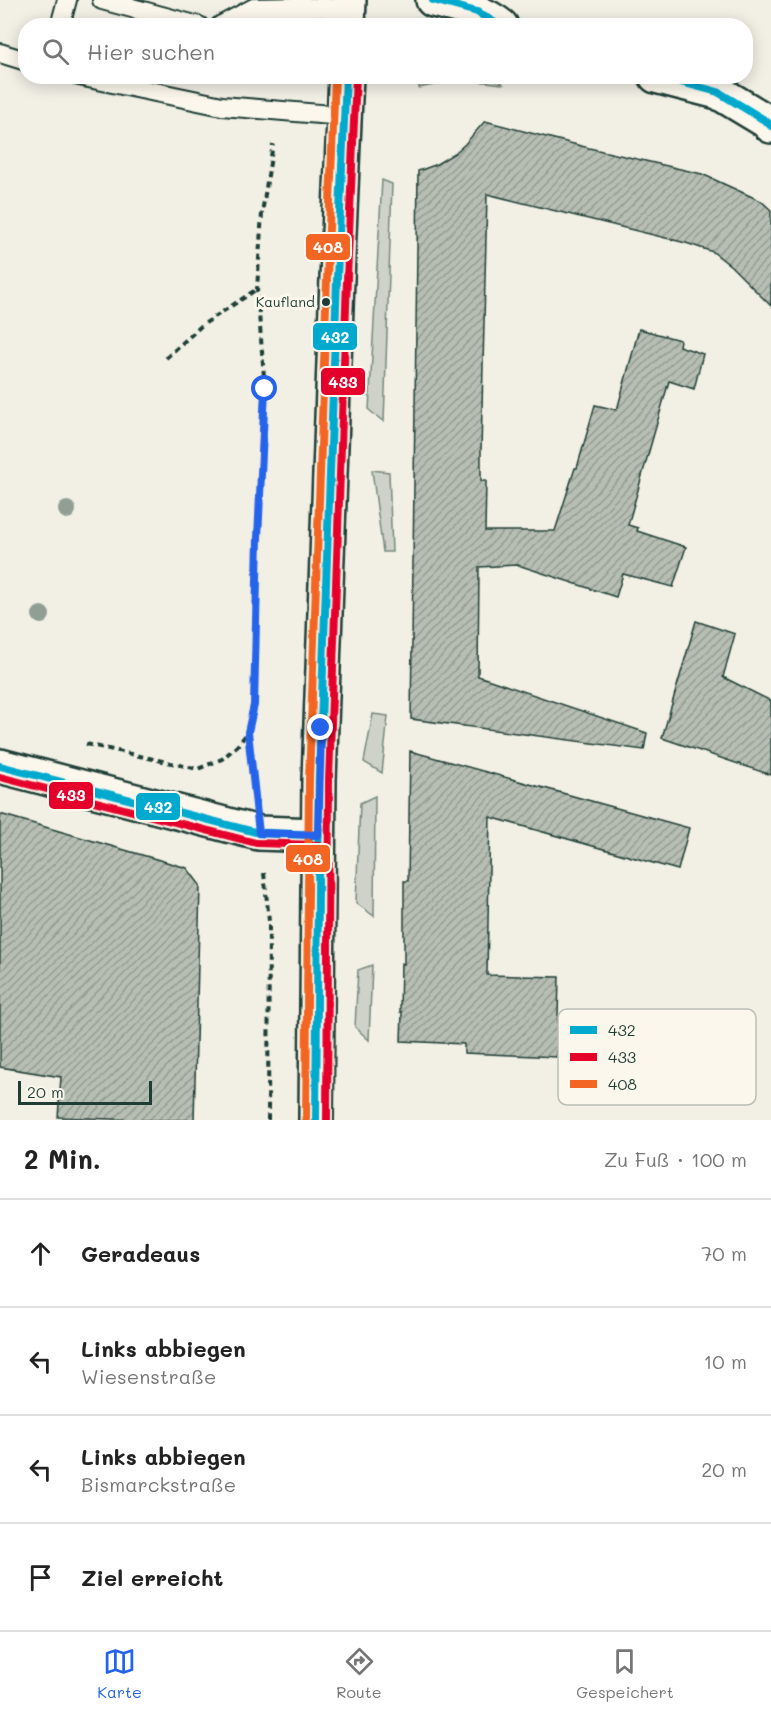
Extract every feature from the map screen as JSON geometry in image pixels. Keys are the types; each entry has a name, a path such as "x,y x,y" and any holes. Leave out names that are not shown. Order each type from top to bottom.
{"main road":[{"path":"433,0 472,10 491,18"},
{"path":"316,1120 318,835 346,84"},
{"path":"687,84 718,92 771,126"},
{"path":"0,766 259,833 318,835"}],"lane":[{"path":"62,18 67,0"},
{"path":"102,0 169,18"},
{"path":"235,18 254,8 301,7 349,12"},
{"path":"0,52 18,58"},
{"path":"117,84 222,106 344,116"}],"path":[{"path":"268,1120 269,921 248,732 254,705 258,538 265,389 257,289 262,213 278,110"},
{"path":"166,357 201,326 257,289"},
{"path":"76,742 198,769 222,759 238,745 248,732"}],"shaded area":[{"path":"419,84 437,84 419,88"},
{"path":"382,180 392,184 384,422 369,410"},
{"path":"372,470 389,472 392,552 383,552"},
{"path":"373,714 388,716 382,773 364,762"},
{"path":"375,796 374,916 356,903 360,803"},
{"path":"372,965 369,1040 355,1027 358,970"}],"building":[{"path":"485,121 702,174 761,201 771,210 771,306 731,266 713,252 686,243 487,194 481,451 481,481 486,481 485,531 555,531 575,468 577,468 595,405 617,410 639,329 680,340 679,346 703,354 694,389 669,381 628,525 638,528 637,531 686,547 673,587 623,574 616,597 518,565 479,567 478,676 647,733 644,750 411,719 418,171 435,165 455,153"},
{"path":"696,621 735,634 723,677 771,701 771,775 662,738"},
{"path":"410,751 689,828 678,870 490,817 487,975 559,977 557,1057 464,1053 464,1044 401,1041 404,881 408,881"},
{"path":"0,814 187,868 200,885 194,1120 58,1117 61,1077 0,1067"}],"transit line":[{"name":"432","path":"433,0 477,12 487,18"},
{"name":"408","path":"306,1120 309,780 335,84"},
{"name":"432","path":"316,1120 319,780 346,84"},
{"name":"433","path":"327,1120 329,780 356,84"},
{"name":"432","path":"688,84 718,92 771,126"},
{"name":"432","path":"0,766 259,833 318,835"},
{"name":"433","path":"0,777 256,843 318,845"}],"place":[{"name":"Kaufland","path":"326,302"}],"route":[{"path":"265,389 258,538 254,705 248,732 259,833 318,835 321,728"}]}
